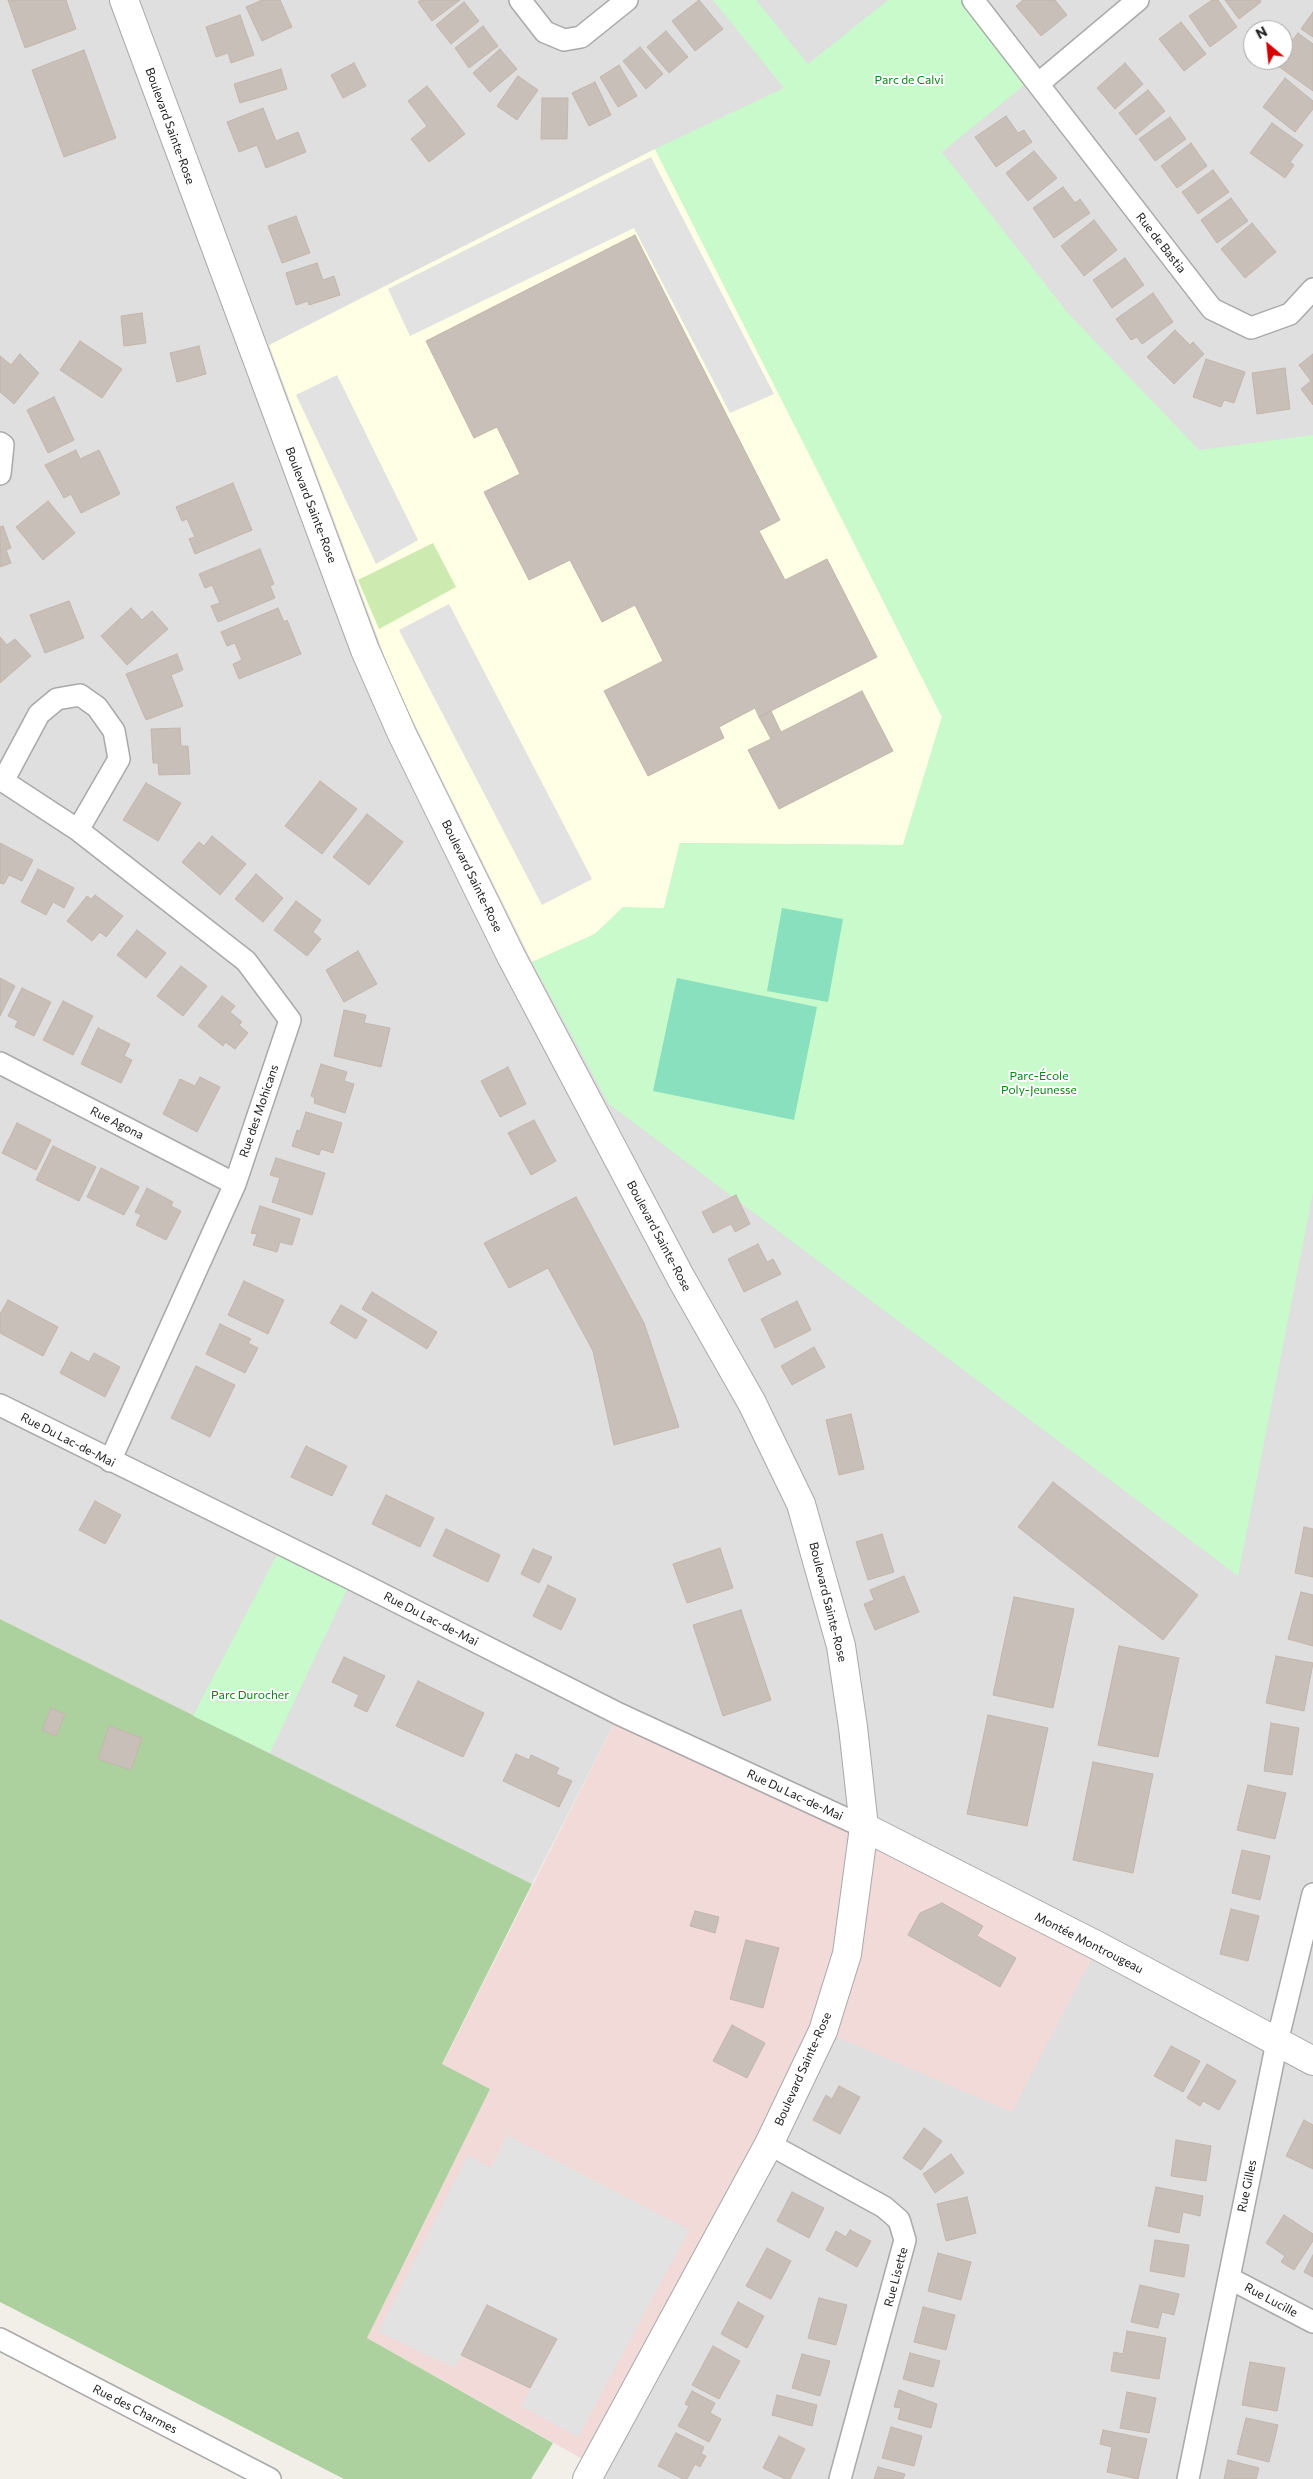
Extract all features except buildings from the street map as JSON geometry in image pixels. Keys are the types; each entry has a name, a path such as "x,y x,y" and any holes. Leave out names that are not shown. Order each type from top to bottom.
{"street":[{"name":"Boulevard Sainte-Rose","path":"124,0 358,633 402,734 516,965 681,1278 752,1404 801,1504 841,1646 854,1727 864,1827 848,1954 823,2030 770,2144 587,2479"},
{"path":"520,0 545,32 564,40 581,38 627,0"},
{"name":"Rue de Bastia","path":"973,0 1212,309 1250,328 1290,314 1313,289"},
{"path":"1038,84 1138,0"},
{"path":"0,443 3,445 0,474"},
{"name":"Rue des Mohicans","path":"78,830 119,759 114,731 97,707 80,695 56,699 39,714 2,780 78,830 246,961 290,1020 235,1184 110,1462"},
{"name":"Rue Agona","path":"0,1063 235,1184"},
{"name":"Rue Du Lac-de-Mai","path":"0,1405 110,1462 352,1579 619,1714 864,1827"},
{"name":"Montée Montrougeau","path":"864,1827 1098,1946 1313,2061"},
{"name":"Rue Gilles","path":"1188,2479 1277,2042 1313,1894"},
{"name":"Rue Lisette","path":"770,2144 884,2207 899,2220 906,2240 840,2479"},
{"name":"Rue Lucille","path":"1228,2278 1313,2322"},
{"name":"Rue des Charmes","path":"0,2339 270,2479"}],"shaded area":[{"path":"0,0 1313,0 1313,2479 587,2479 619,1714 532,1884 0,1619"},
{"path":"655,149 942,717 903,845 680,843 664,908 623,908 595,934 532,962 394,682 269,345"},
{"path":"651,157 774,394 730,413 634,228 410,336 388,289"},
{"path":"337,375 418,540 376,564 296,395"},
{"path":"449,604 592,879 542,905 399,630"},
{"path":"619,1714 1098,1946 1012,2112 823,2031 595,2466 367,2338 490,2089 442,2065"},
{"path":"507,2135 689,2230 578,2437 521,2406 557,2339 487,2306 455,2368 378,2332 468,2155 491,2168"}],"green space":[{"name":"Parc-École Poly-Jeunesse","path":"713,0 756,0 808,64 888,0 973,0 1033,78 942,152 1067,312 1199,450 1313,435 1313,1192 1238,1576 609,1104 532,962 595,934 623,907 664,908 680,843 903,845 942,717 655,149 784,88"},
{"path":"433,543 456,587 379,629 358,580"},
{"path":"782,908 843,919 828,1002 767,991"},
{"path":"677,978 817,1007 794,1120 653,1091"},
{"name":"Parc Durocher","path":"282,1545 352,1579 270,1753 193,1716"},
{"path":"0,1619 532,1884 442,2064 490,2089 367,2338 553,2443 531,2479 344,2479 0,2302"}],"park label":[{"name":"Parc de Calvi","path":"909,80"}]}
